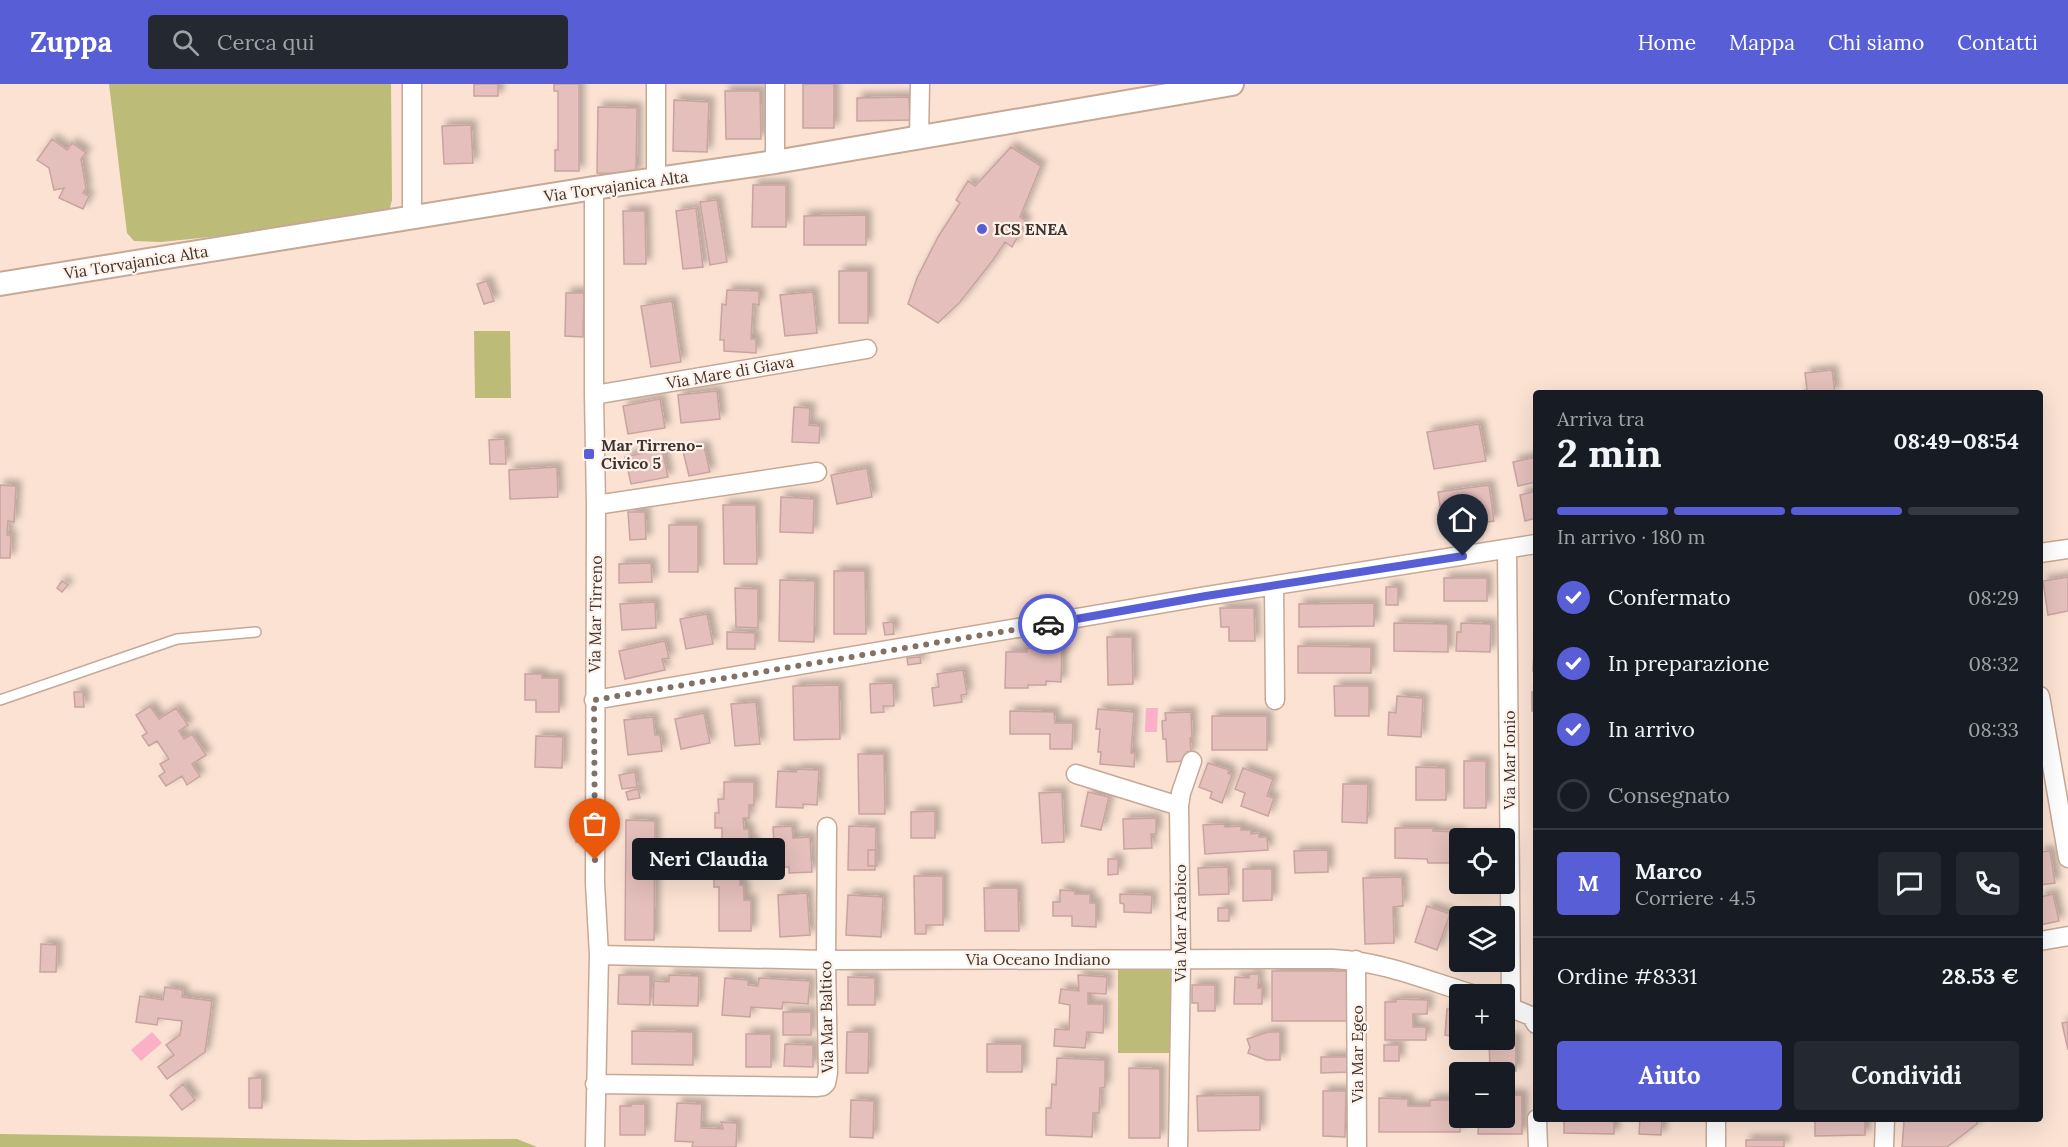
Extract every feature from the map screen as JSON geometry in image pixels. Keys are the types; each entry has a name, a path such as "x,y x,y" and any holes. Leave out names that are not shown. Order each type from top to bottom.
{"street":[{"path":"412,84 412,217"},
{"path":"656,84 656,180"},
{"path":"775,84 775,162"},
{"path":"919,136 920,84"},
{"name":"Via Torvajanica Alta","path":"0,284 594,188 775,162 1173,89 1232,84"},
{"name":"Via Mar Tirreno","path":"594,188 595,883 599,955 595,1147"},
{"name":"Via Mare di Giava","path":"594,395 867,349"},
{"path":"596,505 817,472"},
{"path":"594,700 1533,545"},
{"name":"Via Mar Ionio","path":"1507,549 1508,984"},
{"path":"2043,553 2068,549"},
{"path":"1274,586 1275,700"},
{"path":"2043,713 2068,858"},
{"name":"Via Mar Arabico","path":"1178,1147 1181,959 1179,806 1180,793 1192,761"},
{"path":"1076,774 1179,806"},
{"name":"Via Mar Baltico","path":"595,1083 823,1086 826,1083 828,1073 827,827"},
{"path":"2043,940 2068,936"},
{"name":"Via Oceano Indiano","path":"599,955 826,960 1356,960 1449,987"},
{"name":"Via Mar Egeo","path":"1356,960 1357,1147"},
{"path":"1515,1009 1531,1016 1533,1019"},
{"path":"1537,1122 1538,1147"},
{"path":"1716,1122 1716,1147"},
{"path":"1884,1147 1885,1122"}],"lane":[{"path":"0,700 177,639 256,632"}],"shaded area":[{"path":"109,84 391,84 392,200 387,219 161,242 134,241 127,233"},
{"path":"474,331 510,331 511,398 475,398"},
{"path":"1146,708 1158,708 1157,732 1145,732"},
{"path":"1118,965 1172,966 1172,1053 1118,1053"},
{"path":"152,1032 162,1043 141,1061 131,1050"},
{"path":"0,1134 353,1140 517,1139 537,1147 0,1147"}],"building":[{"path":"474,84 498,84 498,96 474,96"},
{"path":"554,84 579,84 579,171 555,171 555,150 558,150 558,91 554,91"},
{"path":"803,84 834,84 834,128 803,128"},
{"path":"725,91 760,91 761,139 726,139"},
{"path":"909,97 910,120 857,121 857,98"},
{"path":"674,100 709,102 707,152 673,151"},
{"path":"598,107 637,108 636,174 597,173"},
{"path":"471,125 473,163 444,164 442,126"},
{"path":"52,139 67,150 72,143 86,153 81,159 86,188 83,193 89,196 83,209 59,198 64,188 54,190 49,168 37,160"},
{"name":"ICS ENEA","path":"1011,147 1041,166 1020,217 1026,221 1012,247 1005,242 960,302 938,323 908,304 917,278 938,237 960,203 956,200 968,181 975,186"},
{"path":"753,185 786,185 786,227 752,227"},
{"path":"717,200 727,262 710,265 700,202"},
{"path":"696,208 703,267 683,269 676,211"},
{"path":"623,211 645,211 646,264 624,264"},
{"path":"866,215 866,245 804,245 804,216"},
{"path":"839,271 868,271 868,323 839,323"},
{"path":"487,281 494,301 484,304 477,284"},
{"path":"727,290 759,291 759,305 753,304 751,339 756,339 756,353 724,351 724,340 720,340 722,304 726,305"},
{"path":"813,292 817,333 785,336 780,295"},
{"path":"566,293 584,293 583,337 565,336"},
{"path":"672,301 681,362 651,367 641,306"},
{"path":"1832,370 1835,390 1807,390 1805,373"},
{"path":"717,391 720,419 681,423 678,395"},
{"path":"660,399 665,428 628,434 623,406"},
{"path":"794,407 810,408 809,425 820,426 819,443 792,442"},
{"path":"1479,424 1486,461 1434,469 1427,432"},
{"path":"505,439 506,464 490,464 489,440"},
{"path":"704,446 710,472 689,476 683,451"},
{"path":"662,449 668,477 631,484 625,457"},
{"path":"1533,458 1533,483 1518,486 1513,462"},
{"path":"557,467 558,497 510,499 509,470"},
{"path":"867,468 872,497 837,504 831,475"},
{"path":"0,485 16,486 14,522 8,521 7,535 11,536 10,558 0,558"},
{"path":"1489,485 1494,521 1443,528 1438,492"},
{"path":"1533,492 1533,519 1525,521 1520,495"},
{"path":"781,497 814,499 813,533 780,532"},
{"path":"723,505 756,505 757,564 724,564"},
{"path":"628,512 645,512 646,539 630,540"},
{"path":"669,525 698,525 698,572 669,572"},
{"path":"651,563 652,582 619,583 619,564"},
{"path":"834,571 865,571 866,634 834,634"},
{"path":"2068,577 2068,611 2048,615 2043,581"},
{"path":"1444,578 1487,578 1487,601 1444,601"},
{"path":"780,580 815,581 814,642 779,641"},
{"path":"62,581 68,585 62,592 57,588"},
{"path":"1386,587 1398,587 1398,605 1386,605"},
{"path":"735,588 758,589 758,628 736,627"},
{"path":"655,602 656,628 622,630 620,604"},
{"path":"1374,603 1374,626 1299,627 1299,604"},
{"path":"1220,608 1254,608 1255,641 1229,641 1229,627 1221,627"},
{"path":"707,614 713,644 686,649 680,619"},
{"path":"893,622 894,634 885,635 883,623"},
{"path":"1394,623 1448,624 1448,652 1394,651"},
{"path":"1461,623 1491,624 1490,652 1456,651 1457,632 1461,632"},
{"path":"727,632 755,633 755,649 727,649"},
{"path":"1107,637 1132,637 1133,684 1108,685"},
{"path":"665,641 669,658 662,659 665,670 625,679 619,651"},
{"path":"1043,646 1062,646 1061,682 1046,681 1046,685 1005,688 1006,652 1027,652 1027,648 1043,649"},
{"path":"1298,646 1371,647 1371,673 1298,673"},
{"path":"920,657 921,663 908,665 907,658"},
{"path":"963,670 967,694 961,695 962,702 934,706 932,688 939,687 937,674"},
{"path":"525,674 542,674 542,678 559,678 559,712 536,712 536,700 525,700"},
{"path":"893,683 894,706 883,706 884,712 871,713 870,684"},
{"path":"839,685 840,739 794,740 793,686"},
{"path":"1334,686 1369,686 1369,716 1335,716"},
{"path":"74,692 83,692 84,707 75,707"},
{"path":"1397,696 1423,698 1421,737 1388,735 1389,712 1396,713"},
{"path":"756,702 760,744 735,746 731,704"},
{"path":"150,706 159,719 176,708 188,725 179,731 184,739 192,734 206,755 192,764 200,776 187,785 182,776 166,786 159,776 165,772 160,764 169,759 157,741 149,746 142,736 147,733 136,715"},
{"path":"1098,709 1134,712 1131,753 1135,753 1134,767 1100,764 1101,752 1098,752 1100,729 1096,729"},
{"path":"1010,711 1054,712 1055,723 1073,723 1072,749 1050,749 1050,734 1010,734"},
{"path":"1191,712 1191,752 1187,752 1187,761 1167,762 1162,721 1166,720 1165,713"},
{"path":"704,713 710,743 681,749 675,719"},
{"path":"1212,716 1267,716 1267,750 1212,750"},
{"path":"653,717 655,735 660,735 662,751 628,755 624,720"},
{"path":"536,736 563,737 562,768 535,767"},
{"path":"858,754 884,754 885,814 859,814"},
{"path":"1464,761 1486,761 1486,808 1464,808"},
{"path":"1208,763 1229,770 1228,773 1232,775 1222,803 1210,798 1212,792 1199,787"},
{"path":"1416,767 1446,768 1446,800 1416,800"},
{"path":"1243,768 1273,779 1267,796 1274,798 1268,816 1241,806 1245,793 1235,789"},
{"path":"797,769 819,770 817,805 803,804 803,808 776,807 778,771 796,772"},
{"path":"635,772 637,787 622,789 619,775"},
{"path":"724,782 754,782 754,805 749,805 749,818 743,818 744,829 749,829 749,841 754,841 754,858 749,858 749,871 740,871 740,885 744,885 744,900 751,900 751,931 719,931 719,887 714,887 714,870 720,870 720,858 728,858 728,842 722,842 722,828 715,828 715,813 719,813 718,799 724,799"},
{"path":"1343,784 1368,784 1367,823 1342,822"},
{"path":"638,789 640,798 628,800 626,792"},
{"path":"1062,792 1064,842 1042,843 1039,793"},
{"path":"1088,792 1109,797 1101,830 1081,826"},
{"path":"935,811 935,838 911,838 911,812"},
{"path":"1156,818 1156,834 1151,834 1152,848 1124,849 1123,819"},
{"path":"626,820 655,821 654,940 625,940"},
{"path":"1224,824 1225,827 1241,826 1241,830 1251,830 1251,834 1259,833 1259,837 1267,837 1268,850 1205,854 1203,825"},
{"path":"792,826 793,838 810,837 812,872 789,873 789,867 775,867 773,827"},
{"path":"849,826 876,827 875,870 848,870"},
{"path":"1395,828 1433,828 1433,831 1449,832 1449,863 1428,863 1427,859 1395,858"},
{"path":"576,830 586,830 586,842 576,842"},
{"path":"868,850 877,850 877,866 868,866"},
{"path":"1328,850 1328,872 1295,873 1294,851"},
{"path":"2050,851 2055,883 2043,885 2043,852"},
{"path":"1108,859 1118,859 1118,874 1108,875"},
{"path":"1228,867 1229,894 1199,895 1198,868"},
{"path":"1243,869 1272,869 1272,900 1243,901"},
{"path":"914,876 943,876 943,925 926,925 926,934 915,934"},
{"path":"1402,877 1403,906 1393,907 1394,943 1365,944 1363,878"},
{"path":"984,888 1018,888 1019,931 985,931"},
{"path":"1060,890 1075,891 1075,894 1090,894 1090,903 1096,903 1096,927 1072,926 1072,916 1053,916 1053,902 1060,902"},
{"path":"807,893 810,935 780,937 778,895"},
{"path":"1120,894 1152,895 1151,913 1124,912 1124,904 1120,903"},
{"path":"2053,894 2059,921 2043,924 2043,896"},
{"path":"848,895 883,897 881,937 846,935"},
{"path":"1427,906 1449,914 1437,950 1415,942"},
{"path":"1218,908 1229,908 1229,921 1218,921"},
{"path":"41,944 57,945 56,972 40,972"},
{"path":"1272,971 1349,971 1349,1021 1272,1021"},
{"path":"1249,974 1259,974 1258,988 1262,988 1262,1004 1234,1004 1235,977 1249,978"},
{"path":"619,975 650,975 650,1005 618,1004"},
{"path":"669,975 699,976 698,1006 653,1005 654,981 669,982"},
{"path":"1078,975 1107,977 1106,994 1088,993 1088,1004 1104,1004 1103,1033 1087,1032 1085,1048 1054,1046 1055,1029 1069,1030 1070,1005 1059,1003 1061,989 1079,991"},
{"path":"848,977 875,978 875,1005 848,1005"},
{"path":"725,978 748,980 748,985 758,986 759,978 810,981 808,1004 783,1002 782,1009 751,1007 750,1017 722,1015"},
{"path":"1192,985 1215,985 1215,1011 1198,1011 1198,1003 1192,1003"},
{"path":"165,987 183,990 182,997 212,1001 205,1052 167,1079 158,1067 174,1055 166,1045 180,1035 182,1021 158,1018 157,1025 136,1022 140,996 163,1000"},
{"path":"1396,999 1428,1000 1427,1014 1413,1014 1413,1027 1426,1027 1426,1040 1385,1040 1385,1002 1396,1002"},
{"path":"1447,1009 1449,1009 1449,1036 1445,1035"},
{"path":"783,1012 811,1012 811,1035 783,1035"},
{"path":"2068,1022 2068,1050 2062,1023"},
{"path":"632,1031 693,1032 693,1065 632,1064"},
{"path":"847,1032 869,1032 868,1073 846,1073"},
{"path":"1268,1032 1280,1032 1280,1060 1266,1060 1248,1053 1250,1047 1247,1039"},
{"path":"746,1034 771,1034 771,1067 746,1067"},
{"path":"1515,1038 1516,1071 1515,1062 1490,1062 1489,1050 1515,1050"},
{"path":"785,1044 813,1045 813,1067 784,1066"},
{"path":"987,1044 1022,1044 1022,1072 987,1072"},
{"path":"1384,1045 1399,1045 1399,1061 1384,1061"},
{"path":"1321,1057 1349,1057 1349,1072 1321,1073"},
{"path":"1057,1058 1105,1060 1105,1087 1100,1088 1099,1113 1093,1113 1092,1137 1046,1135 1046,1108 1051,1108 1052,1084 1056,1085"},
{"path":"1129,1068 1160,1069 1160,1138 1129,1138"},
{"path":"249,1078 262,1078 262,1108 249,1108"},
{"path":"183,1084 195,1100 182,1110 170,1095"},
{"path":"1323,1091 1346,1091 1345,1137 1323,1136"},
{"path":"1260,1095 1260,1130 1198,1131 1197,1096"},
{"path":"1515,1095 1522,1095 1522,1134 1478,1134 1478,1128 1515,1128"},
{"path":"1379,1098 1408,1099 1408,1106 1430,1106 1430,1100 1449,1100 1449,1128 1460,1128 1460,1132 1379,1132"},
{"path":"851,1100 874,1101 873,1138 850,1137"},
{"path":"677,1103 702,1104 701,1128 723,1129 721,1122 737,1123 736,1147 692,1147 693,1142 675,1141"},
{"path":"631,1104 645,1104 645,1135 620,1135 620,1106 631,1106"},
{"path":"1564,1122 1614,1122 1614,1134 1564,1133"},
{"path":"1640,1122 1662,1122 1661,1135 1639,1134"},
{"path":"1815,1122 1865,1122 1865,1135 1815,1136"},
{"path":"1904,1122 1977,1122 1947,1147 1902,1147"},
{"path":"1746,1140 1784,1140 1784,1147 1746,1147"}],"way so far":[{"path":"595,860 594,700 1048,624"}],"place":[{"name":"ICS ENEA","path":"982,229"},
{"name":"Mar Tirreno- Civico 5","path":"589,454"},
{"name":"Neri Claudia","path":"595,860"}],"route":[{"path":"1048,624 1206,596 1463,556"}]}
